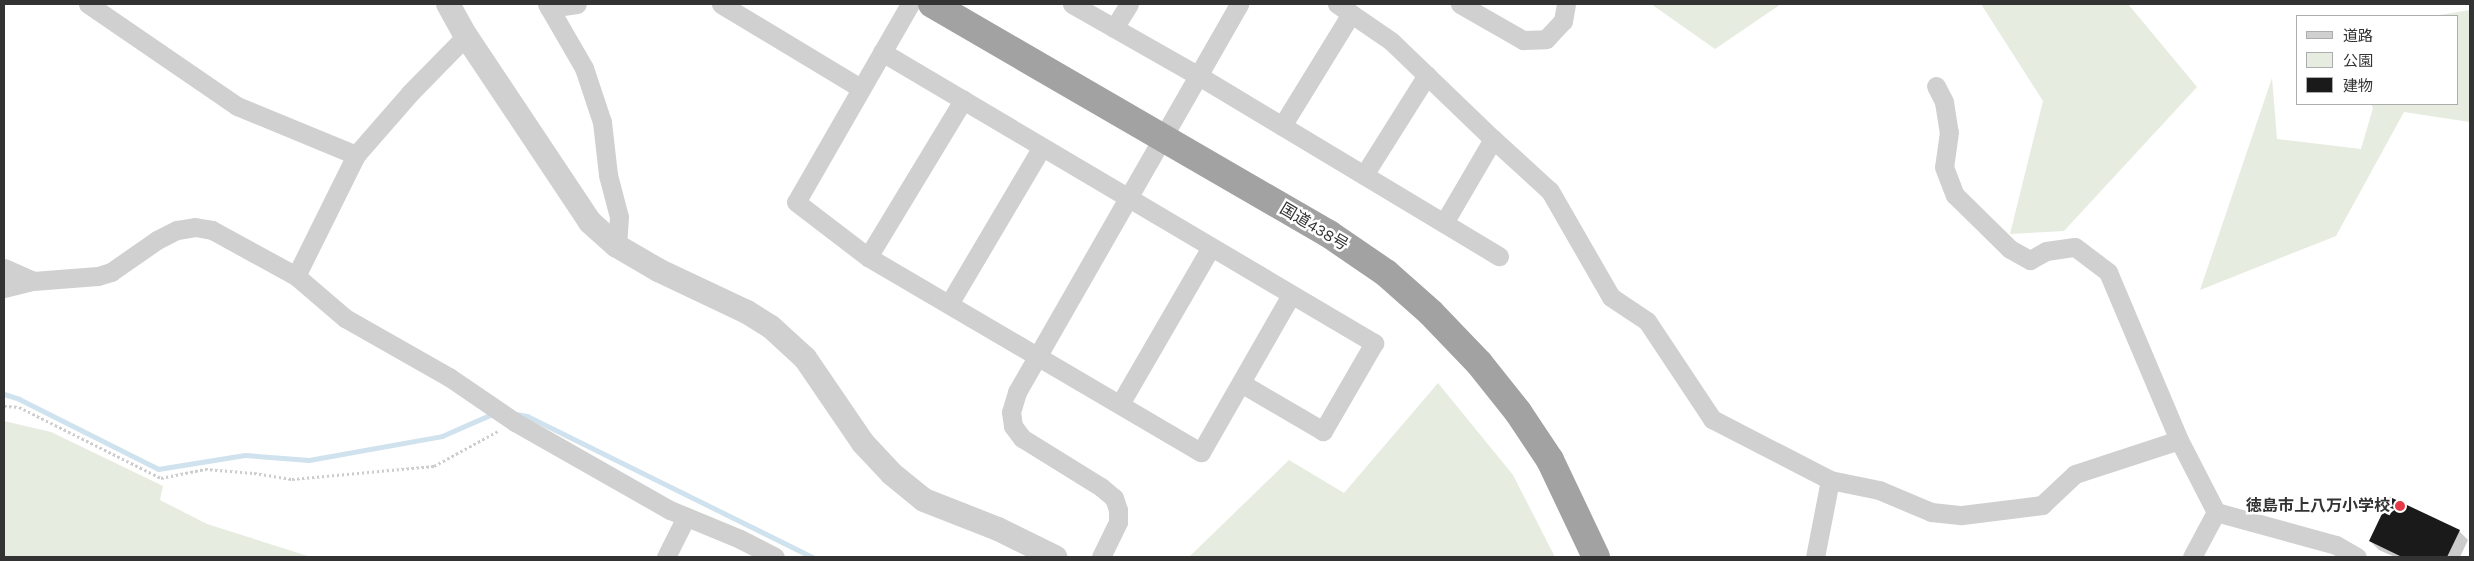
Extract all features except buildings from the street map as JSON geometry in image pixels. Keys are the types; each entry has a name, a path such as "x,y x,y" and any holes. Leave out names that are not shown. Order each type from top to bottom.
{"highway":[{"name":"国道438号","path":"932,4 1329,234 1386,273 1431,313 1479,363 1518,412 1550,460 1596,557"}],"street":[{"path":"88,4 237,106 356,155"},
{"path":"448,4 466,36 590,222 617,246 658,270 747,312 771,327 805,358 863,443 892,474 924,500 998,529 1055,557"},
{"path":"577,4 548,6 584,68 602,122 608,175 619,217 617,246"},
{"path":"721,4 860,88"},
{"path":"910,4 796,202 868,257 1201,452 1291,295"},
{"path":"1072,4 1199,76 1498,256"},
{"path":"1114,28 1128,4"},
{"path":"1101,557 1118,522 1118,510 1114,498 1101,487 1022,438 1013,426 1011,412 1017,392 1239,4"},
{"path":"1460,4 1523,40 1546,39 1563,21 1566,4"},
{"path":"1282,126 1344,9 1391,41 1550,191 1611,297 1647,321 1712,419 1830,480 1880,490 1931,512 1962,515 2042,505 2076,474 2179,440"},
{"path":"296,276 356,155 410,93 466,36"},
{"path":"882,52 1374,344 1323,431 1241,382"},
{"path":"1364,175 1427,75"},
{"path":"1936,86 1944,102 1949,132 1944,167 1955,195 2010,249 2030,260 2046,251 2075,248 2108,272 2179,440 2216,512 2336,545 2357,557"},
{"path":"868,257 963,100"},
{"path":"1444,223 1494,139"},
{"path":"949,304 1042,147"},
{"path":"4,288 33,281 98,276 111,272 157,240 177,230 195,227 212,230 296,276 345,318 410,354 507,416 626,486 686,518 740,539 776,557"},
{"path":"1120,404 1211,247"},
{"path":"4,268 33,281"},
{"path":"1815,557 1830,480"},
{"path":"2192,557 2216,512"},
{"path":"666,557 686,518"}],"path":[{"path":"4,406 19,407 161,478 205,469 254,473 292,479 434,466 507,416"}],"green space":[{"path":"1651,4 1781,4 1715,49"},
{"path":"1981,4 2128,4 2197,87 2064,231 2010,234 2043,101"},
{"path":"2470,10 2470,122 2404,112 2336,236 2200,290 2272,78 2277,139 2361,149 2373,108 2372,105 2459,105 2459,15 2439,15"},
{"path":"1438,383 1513,475 1555,557 1189,557 1289,460 1344,493"},
{"path":"4,421 51,432 163,486 160,500 207,524 311,557 4,557"}],"waterway":[{"path":"4,394 19,399 158,469 245,455 309,460 442,436 492,414"},
{"path":"516,414 527,416 812,557"}],"place":[{"name":"徳島市上八万小学校","path":"2400,506"}]}
